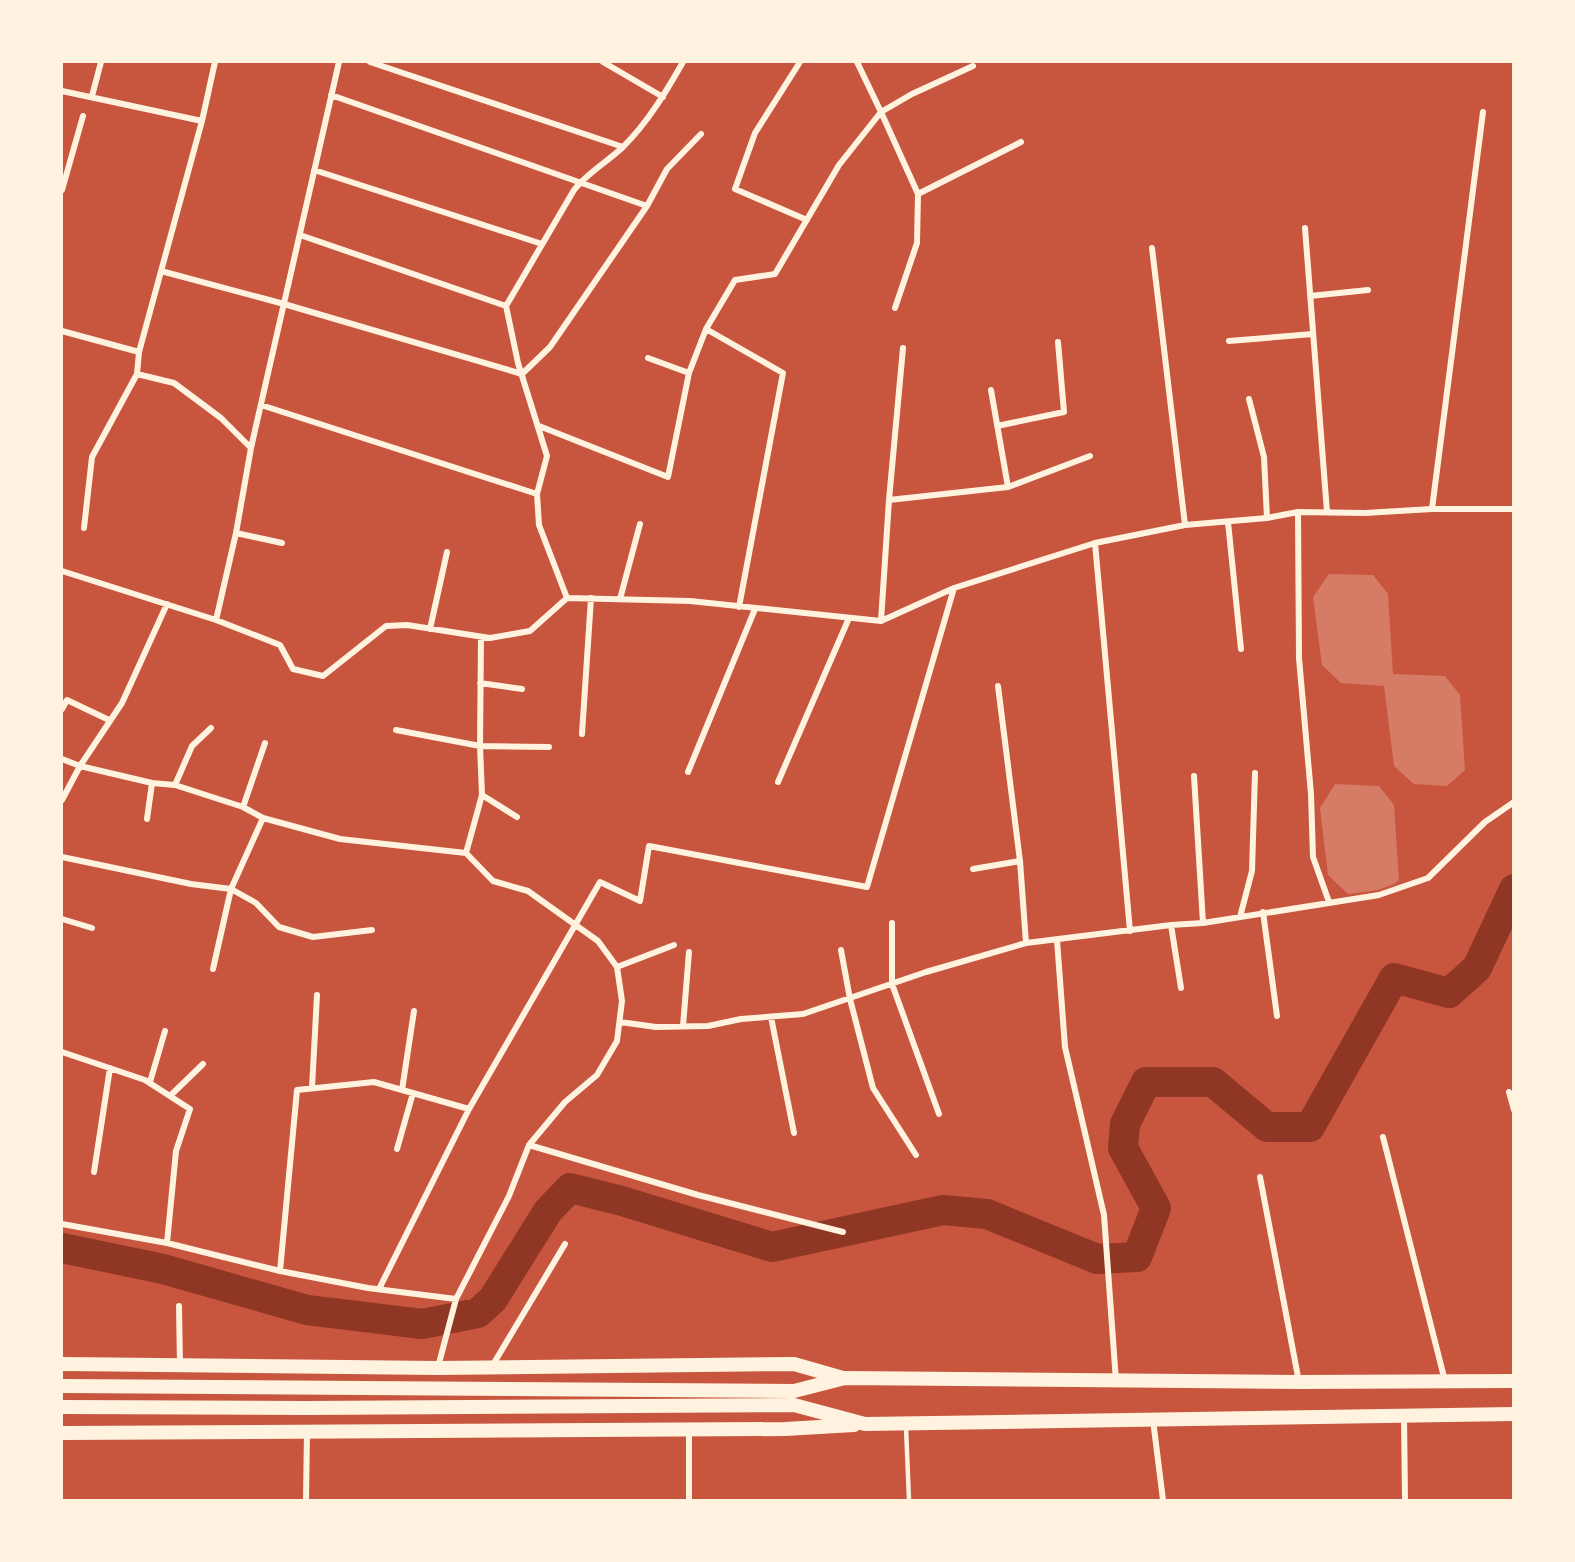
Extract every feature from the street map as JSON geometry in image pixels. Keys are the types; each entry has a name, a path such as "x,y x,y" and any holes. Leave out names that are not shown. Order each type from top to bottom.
{"main road":[{"path":"62,1364 491,1368 794,1364 844,1378"},
{"path":"62,1386 794,1390 844,1378 1299,1382 1514,1381"},
{"path":"62,1407 794,1405 865,1424"},
{"path":"62,1434 785,1430 865,1424 1514,1414"}],"street":[{"path":"92,96 101,62"},
{"path":"84,528 92,457 136,374 139,352 202,121 215,62"},
{"path":"216,620 236,532 251,448 339,62"},
{"path":"370,62 623,147"},
{"path":"603,62 663,97"},
{"path":"567,598 539,525 537,494 547,456 522,374 507,306 580,182 623,147 663,97 683,62"},
{"path":"800,62 756,133 735,189 807,220"},
{"path":"856,62 918,194 917,243 895,308"},
{"path":"539,426 668,477 689,373 706,329 735,280 775,274 839,165 881,112 912,94 973,66"},
{"path":"62,91 202,121"},
{"path":"331,95 647,206"},
{"path":"1432,509 1483,112"},
{"path":"62,190 83,116"},
{"path":"522,374 550,347 647,206 667,169 701,134"},
{"path":"918,194 1021,142"},
{"path":"314,170 543,244"},
{"path":"1305,228 1327,512"},
{"path":"300,235 507,306"},
{"path":"1152,248 1185,525"},
{"path":"161,271 284,304 522,374"},
{"path":"1310,296 1368,290"},
{"path":"706,329 783,373 739,607"},
{"path":"62,331 139,352"},
{"path":"1229,341 1313,334"},
{"path":"997,426 1064,412 1058,342"},
{"path":"881,621 903,348"},
{"path":"648,358 689,373"},
{"path":"136,374 174,383 221,418 251,448"},
{"path":"991,390 1008,488"},
{"path":"1248,399 1264,457 1267,518"},
{"path":"261,405 537,494"},
{"path":"889,500 1008,488 1090,456"},
{"path":"62,571 216,620 280,645 293,669 323,676 386,626 407,625 490,638 530,632 567,598 690,601 881,621 954,588 1095,543 1185,525 1267,518 1298,512 1365,513 1432,509 1514,509"},
{"path":"1298,512 1299,658 1311,794 1313,857 1329,903"},
{"path":"1228,522 1241,649"},
{"path":"620,599 640,524"},
{"path":"236,532 282,543"},
{"path":"1095,543 1130,931"},
{"path":"430,629 447,552"},
{"path":"380,1289 469,1109 600,882 640,901 649,846 867,887 954,588"},
{"path":"582,734 591,598"},
{"path":"62,800 80,766 122,703 167,604"},
{"path":"688,772 755,609"},
{"path":"778,782 849,618"},
{"path":"466,853 482,795 481,637"},
{"path":"480,683 522,689"},
{"path":"998,686 1020,861 1026,944"},
{"path":"62,710 67,699 110,720"},
{"path":"175,785 192,746 211,728"},
{"path":"396,730 480,746 549,747"},
{"path":"243,807 265,743"},
{"path":"62,759 80,766 152,783 175,785 243,807 263,818 340,838 466,853 493,881 528,891 598,941 617,967 622,1001 618,1041 597,1075 565,1102 529,1145 509,1196 456,1299 437,1368"},
{"path":"1240,917 1252,871 1255,773"},
{"path":"1194,776 1203,923"},
{"path":"147,819 152,783"},
{"path":"482,795 517,817"},
{"path":"620,1022 656,1027 708,1026 741,1019 803,1014 926,972 1026,944 1203,923 1379,895 1428,878 1485,822 1514,802"},
{"path":"213,969 231,889 263,818"},
{"path":"62,857 190,884 231,889 256,903 279,927 313,937 372,930"},
{"path":"973,869 1020,861"},
{"path":"1263,912 1277,1016"},
{"path":"62,919 92,928"},
{"path":"892,923 892,984 939,1114"},
{"path":"1171,925 1181,988"},
{"path":"1057,940 1065,1047 1104,1215 1116,1381"},
{"path":"617,967 674,945"},
{"path":"841,950 850,999 873,1088 916,1155"},
{"path":"683,1026 689,952"},
{"path":"312,1088 317,995"},
{"path":"402,1090 414,1011"},
{"path":"771,1017 794,1133"},
{"path":"150,1082 165,1031"},
{"path":"62,1052 150,1082 190,1109 177,1151 166,1243"},
{"path":"170,1096 203,1064"},
{"path":"94,1172 110,1068"},
{"path":"280,1271 297,1090 374,1082 469,1109"},
{"path":"1509,1092 1514,1110"},
{"path":"397,1149 413,1094"},
{"path":"1383,1137 1445,1382"},
{"path":"529,1145 698,1195 843,1232"},
{"path":"1260,1177 1299,1382"},
{"path":"62,1224 166,1243 280,1271 380,1289 456,1299"},
{"path":"491,1368 565,1244"},
{"path":"179,1306 180,1365"},
{"path":"1404,1414 1405,1500"},
{"path":"1153,1419 1163,1500"},
{"path":"689,1430 689,1500"},
{"path":"306,1500 307,1432"}],"lane":[{"path":"906,1424 909,1500"}],"building":[{"path":"1329,574 1373,575 1388,594 1393,674 1445,676 1460,695 1465,770 1447,786 1414,784 1394,766 1384,686 1341,683 1322,665 1313,597"},
{"path":"1335,784 1379,786 1394,805 1399,880 1394,884 1378,890 1348,894 1328,875 1320,808"}],"waterway":[{"path":"62,1248 163,1269 307,1310 422,1324 478,1313 493,1299 548,1211 570,1188 622,1201 772,1247 943,1210 987,1214 1097,1259 1137,1257 1156,1208 1123,1148 1125,1124 1146,1082 1213,1082 1267,1127 1310,1127 1394,978 1449,993 1477,968 1514,889"}]}
